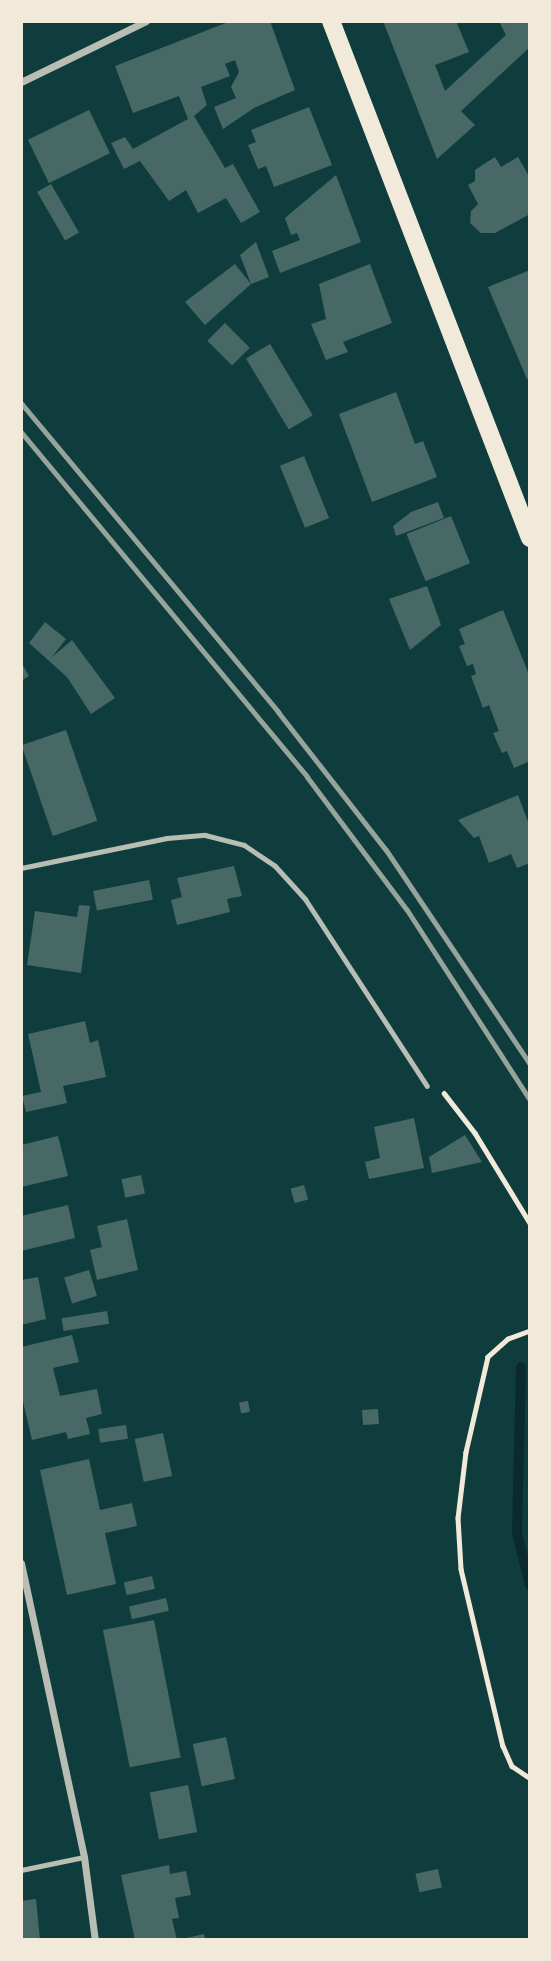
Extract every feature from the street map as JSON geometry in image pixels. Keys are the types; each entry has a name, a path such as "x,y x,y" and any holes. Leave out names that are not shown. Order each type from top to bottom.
{"main road":[{"path":"331,21 530,538"}],"street":[{"path":"21,82 146,21"},
{"path":"21,1563 84,1857 95,1940"}],"lane":[{"path":"21,868 167,838 205,835 244,845 275,866 305,899 427,1086"},
{"path":"21,1870 84,1857"}],"path":[{"path":"427,1086 441,1090 457,1107 530,1223"},
{"path":"530,1331 508,1339 488,1357 466,1452 458,1518 461,1569 503,1746 512,1766 530,1778"}],"building":[{"path":"231,21 270,21 295,90 254,108 223,129 214,107 236,98 231,87 239,72 235,60 225,64 230,76 201,87 207,105 194,116 225,168 233,164 260,212 241,223 226,198 198,213 186,190 169,201 140,161 124,169 111,143 125,137 133,149 188,119 179,96 133,113 115,66"},
{"path":"383,21 456,21 469,52 435,65 445,91 506,35 499,21 530,21 530,47 461,111 475,125 437,159"},
{"path":"309,107 332,165 274,187 266,166 258,169 248,145 256,142 251,130"},
{"path":"89,110 110,153 49,183 28,140"},
{"path":"495,157 501,167 518,157 530,178 530,214 495,233 481,233 470,223 471,211 478,204 468,185 475,181 475,170"},
{"path":"336,175 361,242 280,273 272,251 300,240 297,233 291,235 285,218"},
{"path":"51,184 79,232 65,240 37,192"},
{"path":"256,242 269,277 251,284 240,255"},
{"path":"235,264 251,284 205,325 185,302"},
{"path":"370,264 392,323 343,342 348,352 326,360 311,324 326,319 319,284"},
{"path":"530,270 530,378 527,379 488,287"},
{"path":"225,323 250,348 232,365 207,341"},
{"path":"270,344 313,415 289,430 246,358"},
{"path":"396,392 415,444 423,441 437,477 372,502 339,414"},
{"path":"304,456 329,518 305,528 280,466"},
{"path":"438,502 444,518 396,536 393,526 411,512"},
{"path":"451,516 470,563 426,581 406,534"},
{"path":"427,586 441,625 410,650 389,599"},
{"path":"503,610 530,677 530,761 514,768 507,751 502,753 493,733 499,731 489,705 483,708 471,676 476,674 473,664 467,666 459,646 465,644 459,629"},
{"path":"45,622 66,639 52,657 72,640 115,698 91,714 67,677 29,643"},
{"path":"21,662 29,676 21,681"},
{"path":"66,730 97,821 53,836 22,745"},
{"path":"518,795 530,827 530,863 517,868 511,854 489,863 479,836 474,838 458,820"},
{"path":"234,866 242,896 227,899 230,912 177,925 171,900 182,897 177,878"},
{"path":"149,880 153,900 97,911 93,891"},
{"path":"79,905 90,906 81,973 27,965 35,911 77,917"},
{"path":"85,1021 90,1043 98,1040 106,1077 63,1086 67,1103 26,1112 22,1096 41,1092 28,1034"},
{"path":"414,1118 424,1168 369,1179 365,1162 380,1158 374,1127"},
{"path":"465,1135 482,1162 432,1173 429,1157"},
{"path":"58,1136 68,1176 21,1187 21,1145"},
{"path":"141,1175 145,1194 125,1198 121,1179"},
{"path":"304,1185 308,1199 295,1203 291,1189"},
{"path":"68,1205 75,1238 21,1251 21,1216"},
{"path":"127,1219 138,1270 97,1280 90,1250 102,1247 97,1226"},
{"path":"89,1270 97,1296 72,1303 64,1278"},
{"path":"38,1277 46,1319 21,1325 21,1280"},
{"path":"107,1311 109,1324 64,1331 62,1318"},
{"path":"72,1335 79,1362 53,1368 60,1396 97,1389 102,1414 86,1418 90,1434 68,1439 66,1432 32,1440 21,1393 21,1347"},
{"path":"248,1401 250,1412 241,1413 239,1403"},
{"path":"378,1409 379,1424 363,1425 362,1410"},
{"path":"126,1425 128,1439 100,1443 98,1429"},
{"path":"163,1433 172,1476 144,1482 135,1439"},
{"path":"89,1459 100,1510 132,1503 137,1526 105,1533 116,1584 67,1595 40,1470"},
{"path":"152,1576 155,1589 127,1595 124,1583"},
{"path":"166,1598 169,1611 132,1619 129,1607"},
{"path":"154,1620 181,1757 130,1767 103,1630"},
{"path":"226,1737 235,1779 202,1786 193,1744"},
{"path":"188,1785 197,1832 159,1840 150,1792"},
{"path":"169,1865 170,1874 186,1871 191,1895 175,1898 179,1918 172,1919 177,1940 135,1940 121,1875"},
{"path":"438,1869 442,1888 419,1892 416,1874"},
{"path":"36,1899 40,1940 21,1940 21,1901"},
{"path":"204,1934 205,1940 182,1940 182,1939"}],"waterway":[{"path":"521,1367 517,1533 530,1585"}],"railway":[{"path":"21,403 278,712 386,850 530,1064"},
{"path":"21,432 307,777 407,910 530,1100"}]}
